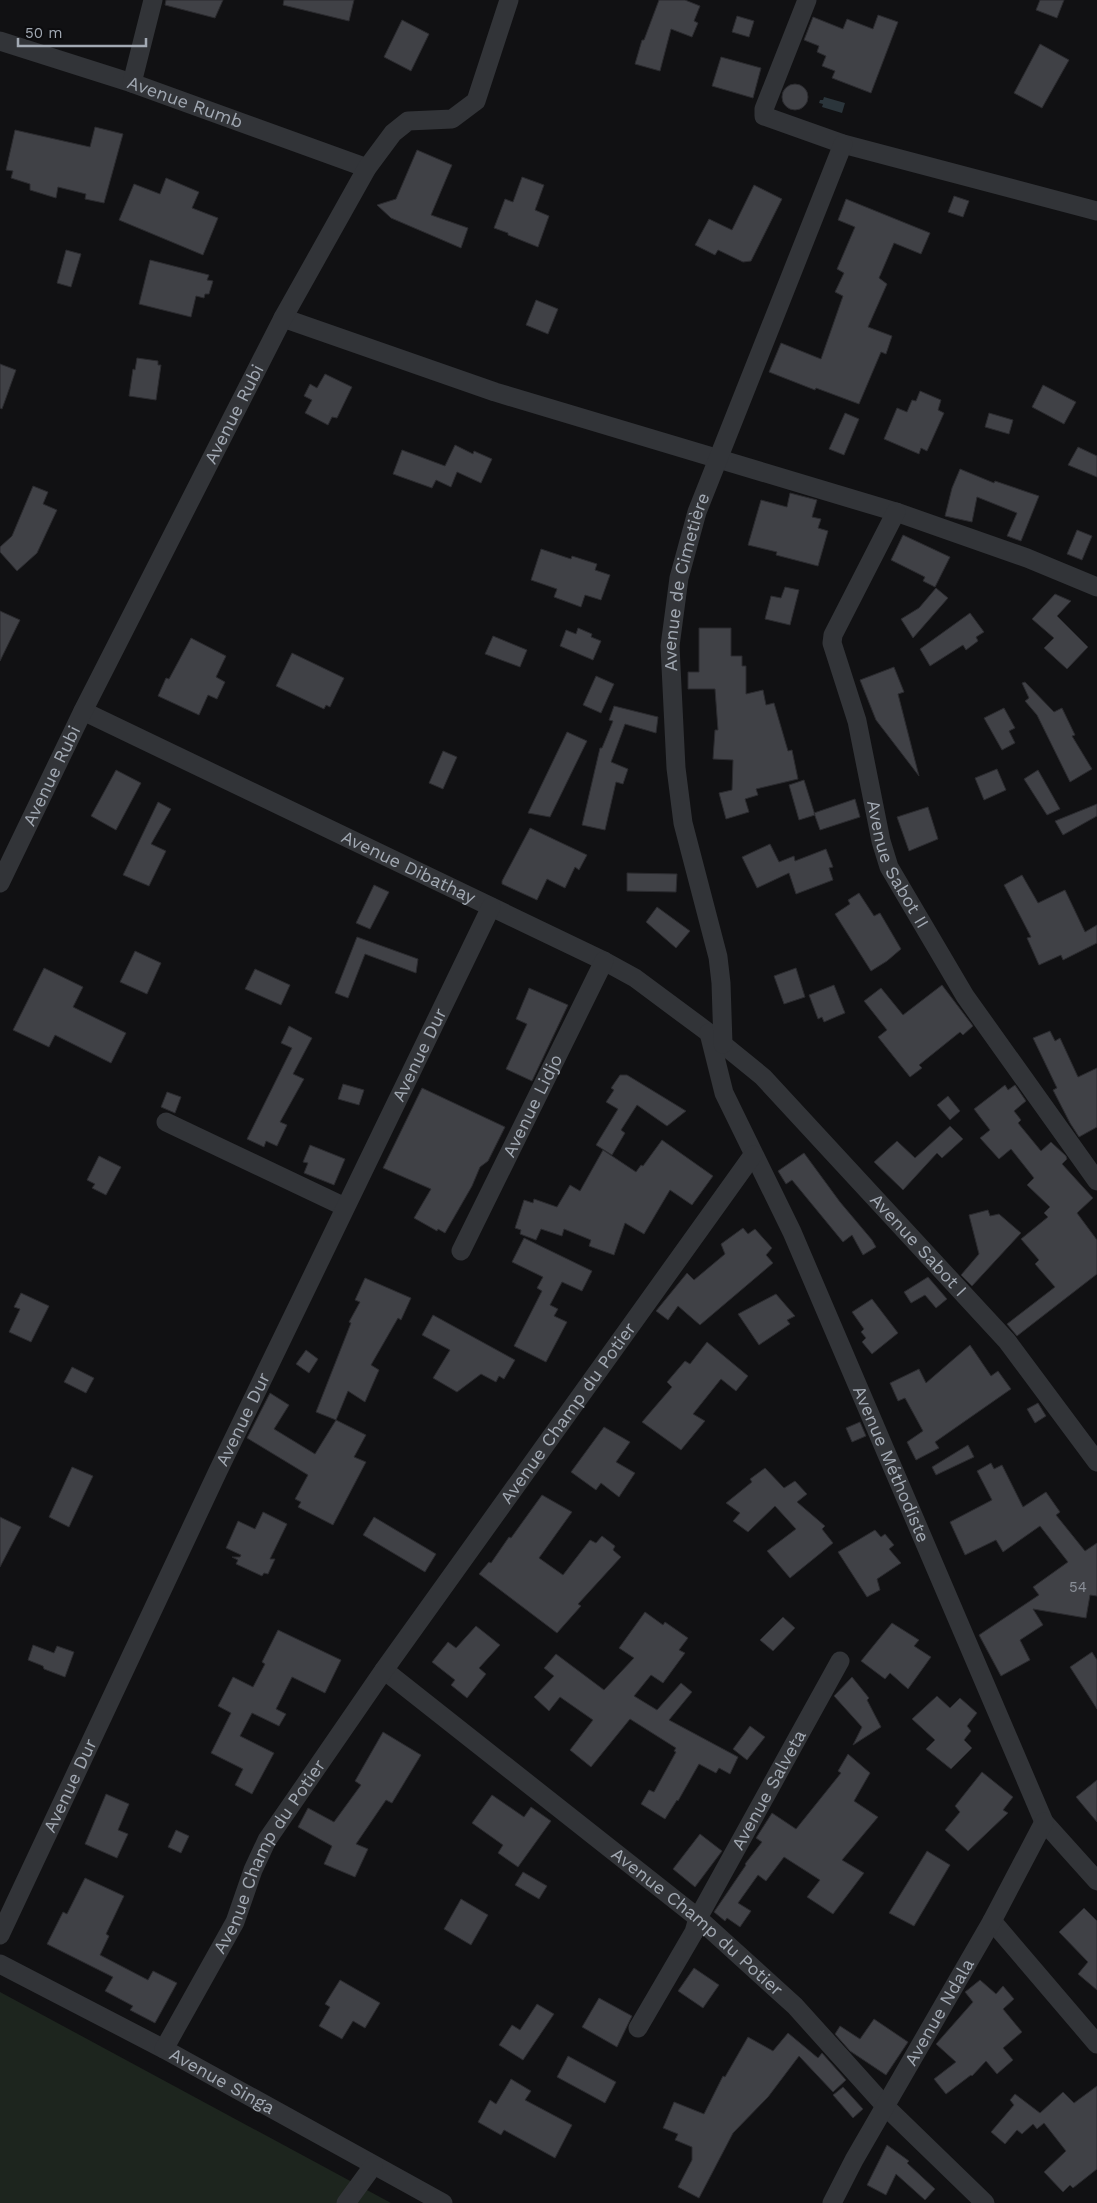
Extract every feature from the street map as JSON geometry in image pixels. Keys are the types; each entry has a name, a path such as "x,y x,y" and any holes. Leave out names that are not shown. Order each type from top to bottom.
{"street":[{"path":"132,83 153,0"},
{"name":"Avenue Rubi","path":"0,883 84,711 283,318 367,168 393,133 408,120 452,118 476,101 509,0"},
{"path":"807,0 764,114 767,118 843,144 1097,211"},
{"name":"Avenue Rumb","path":"0,41 132,83 367,168"},
{"name":"Avenue de Cimetière","path":"716,1038 721,983 718,957 683,823 678,794 670,646 679,578 697,512 843,144"},
{"path":"283,318 495,392 896,512 1027,558 1097,587"},
{"name":"Avenue Sabot II","path":"896,512 833,635 832,643 857,721 881,841 889,867 965,996 1097,1181"},
{"name":"Avenue Dibathay","path":"84,711 604,961 635,978 716,1038"},
{"name":"Avenue Dur","path":"0,1935 134,1647 491,907"},
{"name":"Avenue Lidjo","path":"461,1251 604,961"},
{"name":"Avenue Méthodiste","path":"716,1038 724,1093 792,1232 1044,1822 1097,1880"},
{"name":"Avenue Sabot I","path":"716,1038 763,1077 1007,1341 1096,1458"},
{"path":"166,1122 345,1207"},
{"name":"Avenue Champ du Potier","path":"164,2049 235,1922 253,1870 267,1840 384,1670 753,1155"},
{"name":"Avenue Salveta","path":"638,2028 694,1932 698,1918 840,1661"},
{"name":"Avenue Champ du Potier","path":"384,1670 698,1918 795,2006 886,2107 984,2203"},
{"name":"Avenue Ndala","path":"832,2203 854,2160 992,1921 1044,1822"},
{"path":"992,1921 1097,2044"},
{"name":"Avenue Singa","path":"0,1964 164,2049 443,2203"},
{"path":"346,2203 373,2166"}],"shaded area":[{"path":"824,97 845,103 842,113 822,107 823,104 819,103"},
{"path":"0,1992 391,2203 0,2203"}],"building":[{"path":"166,0 223,0 215,18 165,5"},
{"path":"284,0 354,0 349,21 283,5"},
{"path":"659,0 685,0 700,6 694,21 698,23 692,37 671,29 660,71 635,64 642,40 644,40"},
{"path":"1040,0 1064,0 1057,18 1036,10"},
{"path":"878,15 898,22 871,93 832,78 835,71 822,66 826,56 817,52 819,46 804,40 813,17 843,29 847,19 873,29"},
{"path":"737,16 754,21 749,37 732,32"},
{"path":"402,20 429,34 411,71 384,57"},
{"path":"1040,44 1069,60 1042,108 1014,93"},
{"path":"721,57 761,68 753,98 712,86"},
{"path":"795,84 805,87 808,97 805,107 795,110 785,107 782,97 785,87"},
{"path":"95,127 123,134 104,203 85,199 86,194 58,187 56,198 30,190 30,184 11,178 13,171 6,170 15,130 90,147"},
{"path":"417,150 452,165 431,215 468,228 461,248 391,218 377,205 396,199"},
{"path":"522,177 544,185 535,210 549,216 538,247 494,228 505,199 513,202"},
{"path":"166,178 199,192 192,208 218,218 203,255 119,220 134,184 160,194"},
{"path":"754,185 782,199 751,261 743,262 718,250 715,255 695,245 709,219 732,230"},
{"path":"954,196 969,201 963,217 948,212"},
{"path":"846,199 930,233 921,254 894,243 879,278 887,284 868,327 892,336 886,354 881,352 859,404 816,388 815,390 769,372 781,343 821,359 843,296 835,292 844,273 837,269 855,227 838,220"},
{"path":"66,250 81,254 71,287 57,283"},
{"path":"150,260 209,275 207,280 213,281 209,294 205,294 204,298 196,296 191,317 139,304"},
{"path":"536,300 558,309 548,334 526,325"},
{"path":"137,358 158,361 158,365 161,365 156,400 129,396 133,369 135,370"},
{"path":"0,364 16,370 2,409 0,408"},
{"path":"325,374 352,387 337,418 332,417 328,425 305,413 312,400 304,396 310,384 317,388"},
{"path":"1043,385 1076,402 1064,424 1032,407"},
{"path":"920,391 941,400 938,410 944,413 927,451 921,448 919,454 884,439 897,408 907,412 912,400 916,401"},
{"path":"845,413 859,419 844,455 829,449"},
{"path":"989,413 1013,420 1009,434 985,427"},
{"path":"455,445 473,454 474,451 492,459 481,483 457,472 451,487 436,480 432,488 393,474 402,450 445,466"},
{"path":"1078,447 1097,456 1097,477 1068,465"},
{"path":"960,469 994,483 995,481 1039,496 1021,541 1007,536 1017,513 977,497 972,522 945,516 952,488"},
{"path":"33,486 48,492 43,504 57,510 37,553 17,571 0,552 0,547 12,536"},
{"path":"790,493 817,500 812,517 821,519 818,528 828,531 818,566 776,555 777,552 748,545 761,500 787,507"},
{"path":"1077,530 1092,536 1082,560 1067,554"},
{"path":"903,535 950,557 935,587 923,581 925,577 891,560"},
{"path":"541,549 571,559 572,556 597,564 595,570 610,575 601,600 585,595 581,607 554,597 557,589 531,580"},
{"path":"785,587 799,590 790,625 765,619 771,596 781,598"},
{"path":"936,588 948,598 913,638 901,619 919,608"},
{"path":"1055,594 1071,601 1057,616 1088,647 1067,669 1044,648 1054,638 1032,619"},
{"path":"0,611 20,620 0,661"},
{"path":"970,613 984,632 976,637 978,641 966,650 963,645 930,666 920,649"},
{"path":"578,628 592,634 591,637 601,641 593,660 560,646 566,630 576,634"},
{"path":"699,628 731,628 731,656 742,656 742,666 746,666 746,694 763,690 766,705 774,703 788,751 792,750 798,779 756,789 758,795 745,799 749,812 726,819 719,793 732,790 733,760 713,759 715,730 718,730 715,689 688,689 688,672 699,672"},
{"path":"493,636 527,650 520,667 485,654"},
{"path":"191,638 226,656 216,677 225,682 217,699 208,695 199,715 158,696 166,678 169,679"},
{"path":"292,653 344,678 330,707 326,705 324,709 276,686"},
{"path":"894,667 904,692 898,694 919,776 876,720 860,680"},
{"path":"596,676 614,684 601,713 583,705"},
{"path":"1025,682 1054,712 1062,708 1075,735 1072,736 1092,769 1070,782 1037,715 1025,701 1029,698 1022,683"},
{"path":"614,706 658,717 656,733 625,724 611,762 628,769 623,784 616,782 605,830 582,825 600,748 602,748 613,721 609,720"},
{"path":"1004,708 1015,728 1009,731 1015,743 1002,750 984,718"},
{"path":"567,732 587,741 550,817 528,813"},
{"path":"443,751 457,757 443,789 429,783"},
{"path":"997,769 1006,790 984,800 975,778"},
{"path":"116,770 141,783 116,830 91,816"},
{"path":"1038,770 1060,809 1047,815 1024,779"},
{"path":"804,780 815,815 799,820 789,785"},
{"path":"855,799 860,817 820,830 814,813"},
{"path":"158,802 171,809 151,844 166,851 149,886 123,875"},
{"path":"1097,804 1097,816 1063,835 1055,821"},
{"path":"928,807 938,839 909,851 897,817"},
{"path":"530,828 587,855 579,870 575,867 565,888 547,879 537,900 502,884"},
{"path":"770,844 779,862 794,856 795,861 826,849 833,867 829,868 833,880 796,894 789,873 757,888 742,857"},
{"path":"627,873 677,874 676,892 627,891"},
{"path":"1022,875 1038,903 1065,890 1085,932 1097,925 1097,943 1063,960 1061,955 1039,965 1027,938 1031,937 1004,885"},
{"path":"374,885 389,892 370,929 356,923"},
{"path":"859,893 874,916 880,913 901,949 871,971 835,914 850,904 848,900"},
{"path":"657,907 690,931 676,948 646,922"},
{"path":"357,937 418,959 416,973 365,954 348,998 335,993"},
{"path":"135,951 161,963 147,994 120,982"},
{"path":"44,968 83,987 73,1007 126,1033 111,1063 55,1035 49,1047 13,1030"},
{"path":"796,968 805,997 784,1004 774,976"},
{"path":"255,969 290,985 281,1005 245,989"},
{"path":"834,985 845,1013 824,1022 822,1017 818,1019 809,995"},
{"path":"942,985 973,1026 963,1035 960,1032 919,1065 922,1068 910,1077 878,1037 887,1030 864,1001 881,988 903,1015"},
{"path":"529,988 568,1005 532,1081 506,1069 527,1024 516,1019"},
{"path":"289,1026 312,1038 293,1074 304,1079 280,1122 287,1125 277,1146 266,1141 264,1147 247,1139 292,1048 281,1043"},
{"path":"1050,1031 1055,1041 1060,1038 1078,1077 1097,1068 1097,1127 1079,1137 1053,1090 1057,1088 1033,1038"},
{"path":"620,1075 627,1075 686,1111 667,1126 637,1105 621,1130 625,1133 612,1155 596,1145 618,1109 606,1102 614,1090 611,1088"},
{"path":"343,1084 364,1090 359,1105 338,1099"},
{"path":"1005,1085 1008,1090 1015,1085 1026,1101 1014,1111 1021,1120 1018,1123 1041,1151 1051,1142 1066,1156 1067,1159 1062,1164 1093,1198 1077,1213 1097,1240 1097,1274 1017,1336 1007,1324 1055,1287 1035,1264 1039,1260 1021,1239 1048,1217 1044,1213 1050,1207 1027,1185 1034,1178 1011,1149 999,1159 980,1138 990,1130 974,1109"},
{"path":"422,1088 505,1127 488,1161 480,1167 472,1186 445,1233 438,1229 437,1231 414,1218 431,1189 383,1168"},
{"path":"167,1092 181,1097 175,1113 161,1107"},
{"path":"948,1096 960,1111 950,1120 937,1105"},
{"path":"950,1126 963,1139 942,1158 937,1153 903,1190 874,1162 897,1141 915,1158"},
{"path":"662,1140 713,1176 692,1205 670,1190 644,1234 625,1223 614,1255 589,1246 591,1240 564,1229 562,1236 541,1229 536,1240 520,1234 521,1230 515,1228 524,1200 533,1203 534,1199 557,1207 570,1185 580,1191 603,1150 636,1172 641,1165 643,1166"},
{"path":"310,1145 345,1159 334,1185 304,1173 308,1163 303,1162"},
{"path":"804,1153 876,1247 863,1255 852,1235 843,1242 792,1180 786,1184 778,1171"},
{"path":"99,1156 121,1167 106,1195 92,1188 95,1184 87,1180"},
{"path":"988,1210 990,1216 999,1214 1021,1233 972,1286 961,1275 979,1254 969,1215"},
{"path":"743,1228 748,1234 755,1229 772,1248 766,1255 773,1263 700,1325 678,1306 668,1320 656,1311 687,1273 694,1280 725,1254 721,1244"},
{"path":"524,1238 592,1271 582,1291 562,1282 550,1305 558,1309 554,1316 567,1322 546,1362 514,1346 542,1291 537,1288 543,1277 512,1262"},
{"path":"928,1277 947,1299 936,1308 925,1295 911,1303 904,1292"},
{"path":"365,1278 411,1298 401,1320 398,1318 371,1365 379,1370 365,1402 348,1391 336,1420 316,1412 351,1323 349,1322 360,1302 355,1300"},
{"path":"21,1293 49,1306 31,1342 9,1332 20,1309 14,1307"},
{"path":"776,1294 795,1316 787,1320 790,1324 759,1345 738,1314"},
{"path":"872,1299 898,1333 872,1354 862,1342 866,1338 861,1332 864,1329 852,1312"},
{"path":"433,1315 515,1360 504,1379 499,1376 496,1382 481,1374 457,1392 433,1378 450,1350 422,1335"},
{"path":"707,1342 748,1376 736,1391 721,1379 693,1414 705,1421 681,1450 642,1422 672,1387 667,1382 685,1361 690,1364"},
{"path":"970,1345 991,1376 998,1371 1011,1389 935,1442 939,1448 916,1460 907,1442 923,1431 905,1398 898,1401 890,1383 919,1369 926,1383"},
{"path":"306,1350 318,1359 309,1373 296,1364"},
{"path":"72,1367 94,1378 86,1393 64,1382"},
{"path":"270,1393 289,1405 274,1429 315,1454 336,1420 366,1435 354,1457 366,1462 333,1525 298,1507 301,1502 295,1499 308,1475 247,1438"},
{"path":"1038,1403 1046,1416 1035,1423 1027,1409"},
{"path":"860,1422 866,1436 852,1442 846,1428"},
{"path":"604,1427 630,1442 616,1462 635,1473 619,1497 601,1483 596,1490 571,1472"},
{"path":"968,1445 974,1457 936,1475 932,1467"},
{"path":"991,1463 994,1469 1002,1465 1023,1507 1046,1492 1060,1512 1056,1515 1085,1551 1097,1543 1097,1596 1090,1595 1086,1618 1033,1609 1043,1625 1020,1640 1030,1660 1001,1676 979,1635 1039,1595 1033,1587 1068,1562 1040,1526 1003,1552 996,1540 965,1555 950,1522 992,1500 977,1471"},
{"path":"72,1467 93,1476 69,1527 49,1517"},
{"path":"765,1468 784,1488 795,1481 807,1494 797,1502 825,1526 822,1529 833,1543 790,1578 767,1551 796,1529 775,1506 748,1532 733,1521 740,1513 726,1503 752,1482 750,1479"},
{"path":"542,1495 572,1512 539,1558 563,1575 590,1540 596,1543 602,1536 615,1546 613,1550 621,1557 578,1604 581,1606 557,1633 479,1574 489,1562 491,1563 509,1537 511,1538"},
{"path":"263,1512 287,1524 270,1559 275,1559 268,1574 264,1573 262,1576 236,1564 238,1560 232,1557 240,1557 241,1555 226,1548 238,1521 255,1529"},
{"path":"0,1517 21,1527 0,1567"},
{"path":"374,1517 436,1554 425,1572 363,1535"},
{"path":"875,1530 881,1537 885,1534 894,1545 889,1549 901,1563 877,1579 880,1590 867,1597 838,1552"},
{"path":"645,1612 663,1625 665,1622 688,1638 679,1650 685,1653 663,1683 651,1675 634,1696 657,1710 681,1683 692,1692 669,1720 738,1757 730,1774 719,1768 716,1773 699,1764 678,1801 665,1819 641,1804 649,1790 654,1792 676,1752 674,1751 676,1748 630,1719 591,1767 570,1750 593,1720 560,1697 549,1711 534,1697 554,1676 544,1668 556,1654 604,1690 634,1658 619,1648"},
{"path":"783,1617 795,1628 773,1651 760,1640"},
{"path":"892,1623 919,1640 914,1646 931,1657 908,1689 890,1673 885,1679 861,1661"},
{"path":"476,1626 500,1645 479,1668 486,1674 467,1698 451,1685 455,1680 432,1662 448,1642 456,1648"},
{"path":"278,1630 341,1660 325,1693 292,1677 276,1709 286,1714 279,1726 252,1713 240,1736 274,1753 252,1794 235,1785 243,1769 211,1753 231,1713 218,1706 233,1677 253,1687 265,1664 262,1662"},
{"path":"33,1645 54,1653 57,1646 74,1652 65,1677 28,1660"},
{"path":"1092,1652 1097,1660 1097,1709 1070,1667"},
{"path":"852,1677 869,1698 867,1700 881,1727 853,1745 862,1727 834,1696"},
{"path":"937,1696 950,1708 960,1698 977,1713 967,1726 971,1731 964,1740 972,1748 951,1769 926,1749 935,1740 912,1719"},
{"path":"750,1726 765,1737 747,1760 733,1749"},
{"path":"383,1732 421,1755 392,1803 386,1800 356,1844 368,1849 355,1877 324,1864 332,1846 298,1827 308,1808 334,1822 361,1785 355,1781"},
{"path":"848,1754 870,1773 854,1801 878,1817 842,1860 864,1873 833,1914 807,1897 820,1880 784,1857 766,1881 758,1875 738,1903 751,1911 740,1927 727,1918 725,1921 714,1912 745,1864 762,1842 756,1838 772,1813 796,1829 841,1773 838,1771"},
{"path":"982,1772 1013,1797 1003,1810 1008,1813 968,1851 945,1830 960,1812 955,1806"},
{"path":"1097,1780 1097,1822 1076,1797"},
{"path":"106,1794 129,1804 118,1830 128,1834 117,1858 85,1844"},
{"path":"492,1795 524,1817 531,1807 551,1821 518,1867 498,1853 503,1845 472,1823"},
{"path":"176,1830 189,1836 181,1853 168,1847"},
{"path":"700,1834 722,1851 695,1887 673,1869"},
{"path":"927,1851 950,1865 914,1926 889,1913"},
{"path":"523,1872 547,1886 539,1899 515,1885"},
{"path":"85,1878 124,1896 106,1934 109,1936 100,1955 148,1980 153,1971 177,1983 155,2023 130,2010 133,2006 105,1991 113,1977 47,1944 63,1912 67,1914"},
{"path":"461,1899 488,1915 471,1945 444,1929"},
{"path":"1084,1908 1097,1921 1097,1990 1078,1974 1088,1962 1059,1932"},
{"path":"694,1968 719,1985 703,2008 678,1991"},
{"path":"340,1980 380,2003 365,2028 353,2021 342,2039 319,2026 330,2007 325,2004"},
{"path":"980,1980 996,1994 1003,1986 1014,1999 1003,2009 1022,2032 1003,2048 1013,2060 997,2074 986,2061 972,2076 946,2094 934,2079 956,2062 936,2044 973,2002 965,1992"},
{"path":"599,1998 632,2016 617,2047 582,2027"},
{"path":"537,2004 554,2014 523,2060 499,2045 512,2025 520,2030"},
{"path":"874,2019 908,2042 886,2075 850,2051 835,2034 840,2026 860,2039"},
{"path":"788,2033 818,2058 822,2053 846,2080 833,2092 799,2056 768,2097 733,2133 699,2198 678,2187 692,2160 692,2147 675,2140 678,2134 663,2128 674,2102 704,2114 723,2076 725,2077 748,2037 773,2051"},
{"path":"568,2056 616,2082 605,2103 557,2077"},
{"path":"511,2079 531,2091 525,2100 572,2125 555,2158 504,2130 501,2135 478,2122 490,2100 496,2104"},
{"path":"1097,2086 1097,2169 1073,2188 1070,2185 1063,2192 1044,2172 1066,2151 1044,2123 1037,2129 1033,2124 1022,2134 1017,2130 1005,2144 991,2132 1014,2105 1010,2100 1015,2094 1040,2113 1063,2092 1074,2103"},
{"path":"843,2087 863,2109 853,2118 833,2095"},
{"path":"887,2145 909,2161 907,2163 935,2189 925,2200 896,2174 886,2195 867,2185"}]}
